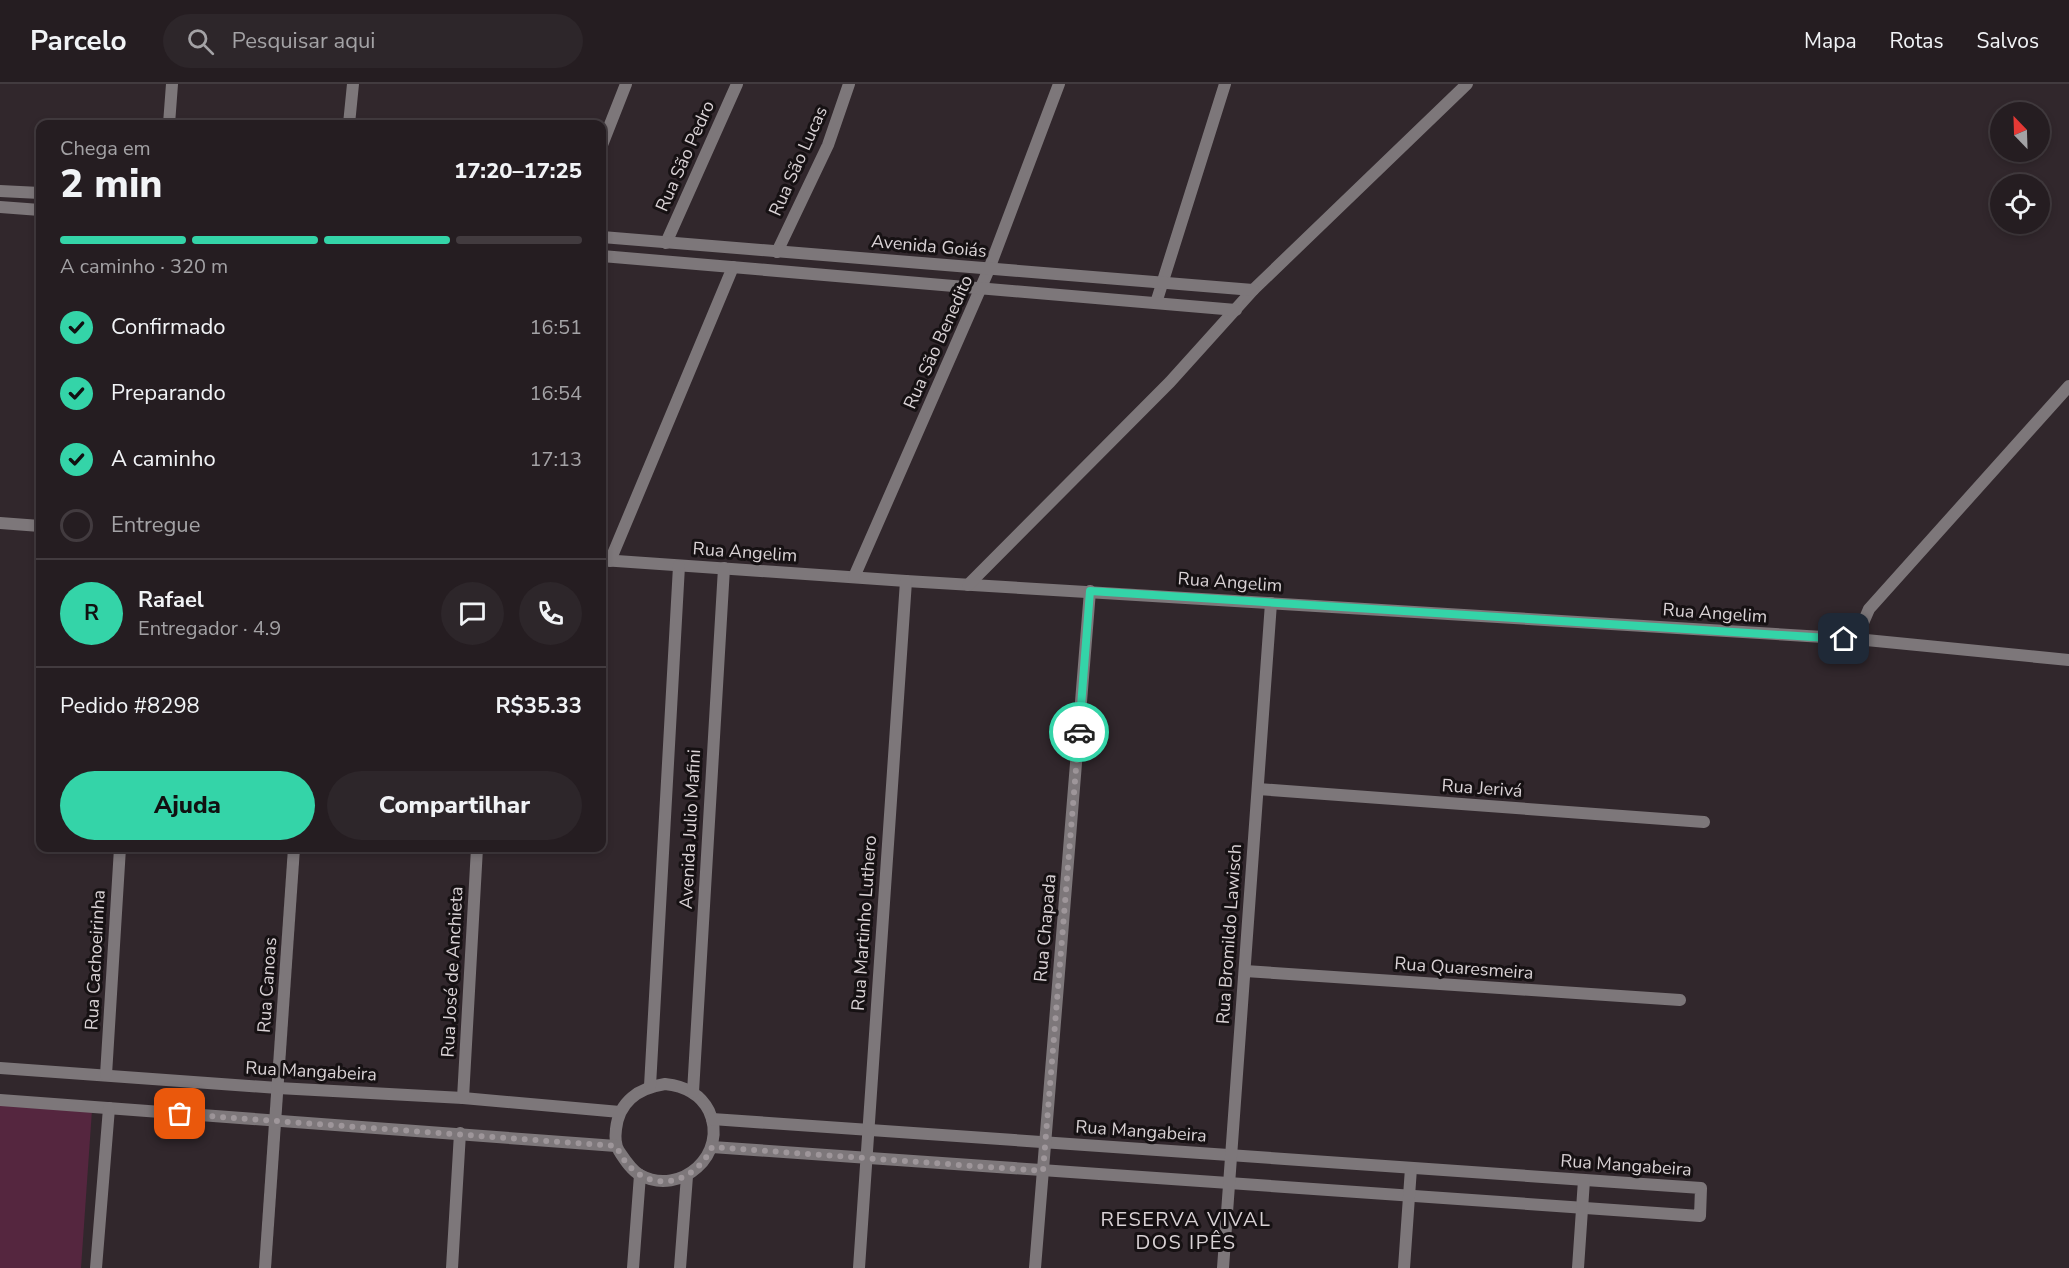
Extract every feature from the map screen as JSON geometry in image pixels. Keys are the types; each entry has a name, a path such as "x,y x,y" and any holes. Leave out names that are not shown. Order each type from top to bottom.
{"street":[{"path":"169,120 172,84"},
{"path":"349,120 352,84"},
{"path":"606,135 626,84"},
{"name":"Rua São Pedro","path":"666,243 737,84"},
{"name":"Rua São Lucas","path":"777,252 828,145 849,84"},
{"name":"Rua São Benedito","path":"854,576 989,269 1059,84"},
{"path":"1156,303 1225,84"},
{"path":"968,585 1170,382 1253,290 1467,84"},
{"path":"0,190 36,194"},
{"path":"0,207 36,210"},
{"name":"Avenida Goiás","path":"606,237 1253,290"},
{"name":"Avenida Goiás","path":"606,256 1236,310"},
{"path":"606,560 733,267"},
{"path":"1856,639 1869,609 2069,386"},
{"path":"0,523 36,525"},
{"name":"Rua Angelim","path":"606,560 968,585 1856,639 2069,660"},
{"name":"Avenida Julio Mafini","path":"650,1086 679,566"},
{"name":"Avenida Julio Mafini","path":"693,1092 724,568"},
{"name":"Rua Martinho Luthero","path":"859,1268 906,581"},
{"name":"Rua Chapada","path":"1035,1268 1090,591"},
{"name":"Rua Bromildo Lawisch","path":"1224,1268 1271,603"},
{"name":"Rua Jerivá","path":"1258,789 1704,822"},
{"name":"Rua Cachoeirinha","path":"106,1075 120,852"},
{"name":"Rua Canoas","path":"266,1268 294,852"},
{"name":"Rua José de Anchieta","path":"463,1098 477,852"},
{"name":"Rua Quaresmeira","path":"1245,971 1680,1000"},
{"name":"Rua Mangabeira","path":"0,1068 278,1088 463,1098 620,1112"},
{"path":"665,1084 680,1086 693,1092 705,1104 712,1119 714,1133 712,1147 706,1159 698,1169 672,1181 656,1180 640,1175 629,1166 616,1146 620,1112 632,1096 650,1086 665,1084"},
{"path":"0,1100 616,1146"},
{"path":"96,1268 109,1108"},
{"name":"Rua Mangabeira","path":"712,1119 1701,1188 1700,1216 712,1147"},
{"path":"452,1268 460,1133"},
{"path":"1404,1268 1411,1168"},
{"path":"633,1268 640,1175"},
{"path":"680,1268 687,1176"},
{"path":"1578,1268 1584,1180"}],"shaded area":[{"path":"0,1104 92,1110 81,1268 0,1268"}],"way so far":[{"path":"180,1114 616,1146 629,1166 640,1175 656,1180 672,1181 687,1176 698,1169 712,1147 1043,1171 1079,732"}],"district":[{"name":"RESERVA VIVAL DOS IPÊS","path":"1186,1230"}],"route":[{"path":"1079,732 1090,591 1844,639"}]}
